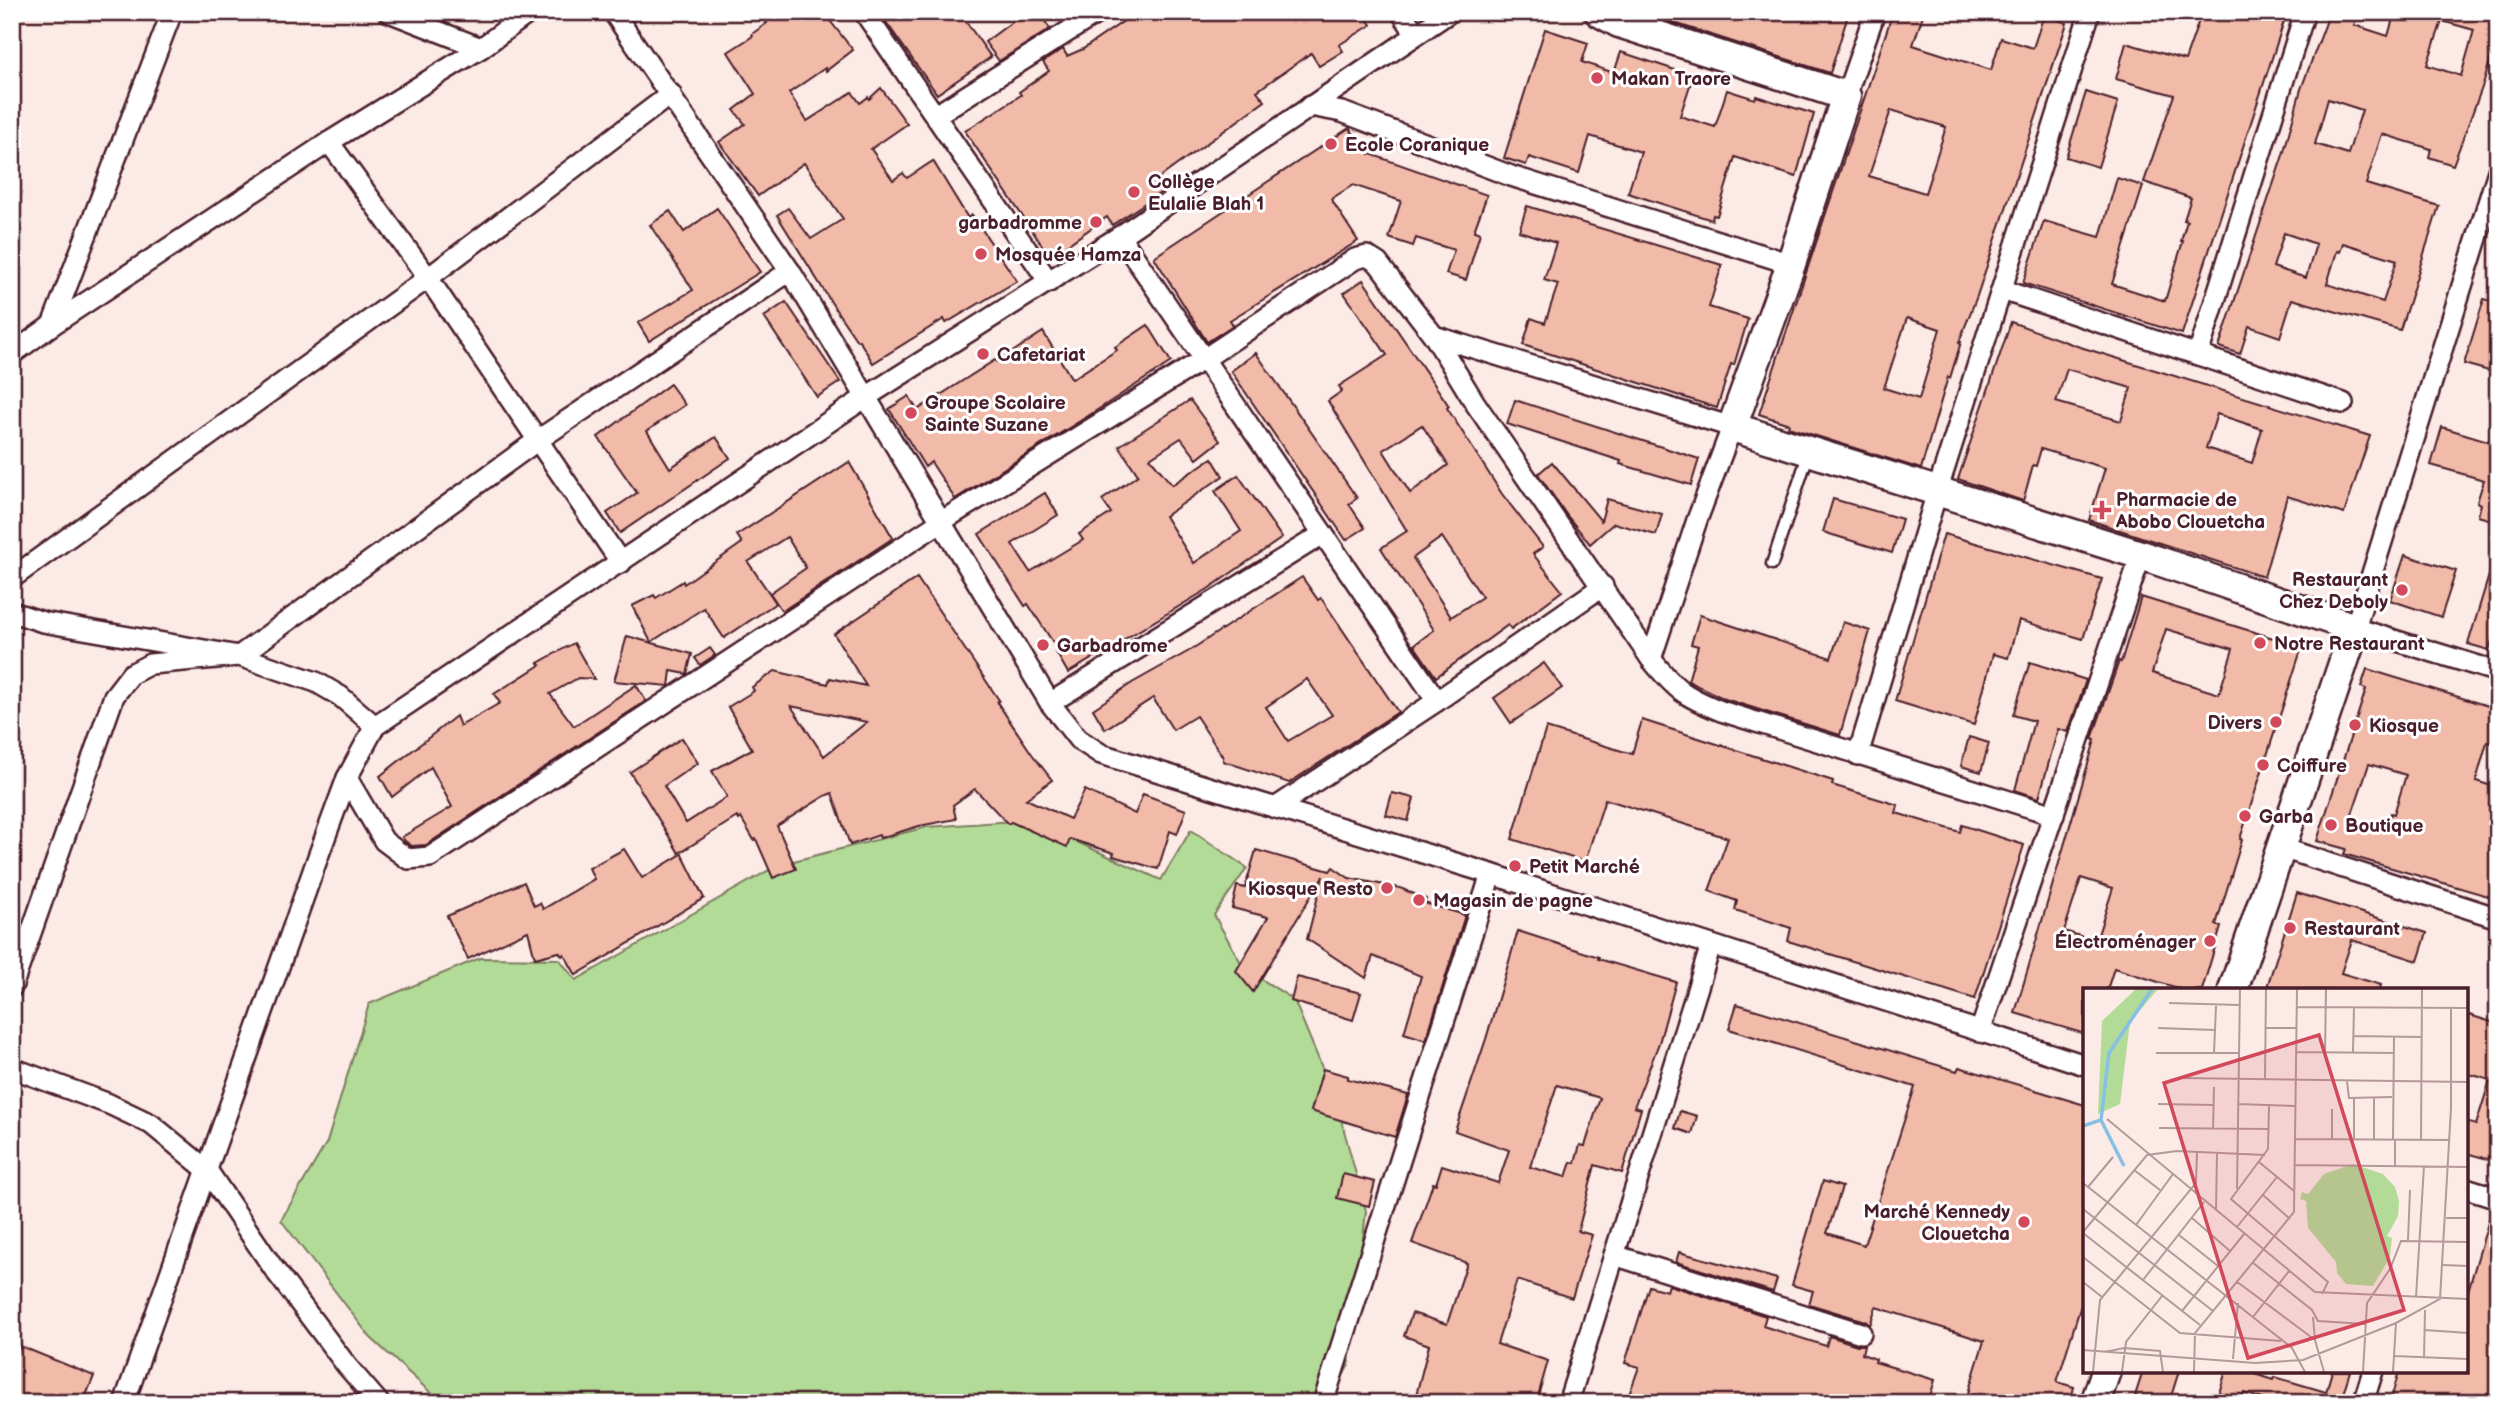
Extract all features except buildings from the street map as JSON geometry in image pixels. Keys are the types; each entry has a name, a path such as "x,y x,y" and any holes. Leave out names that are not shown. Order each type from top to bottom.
{"street":[{"path":"52,325 172,12"},
{"path":"389,12 481,48"},
{"path":"12,354 330,142 481,48 530,12"},
{"path":"613,12 790,271 1050,704 1078,739 1101,754 1491,874 2083,1064"},
{"path":"864,12 1049,282"},
{"path":"936,115 1099,12"},
{"path":"1401,12 1416,34"},
{"path":"124,1403 347,778 375,726 866,397 1120,236 1450,12"},
{"path":"1598,12 1619,23 1846,96"},
{"path":"1651,659 1697,520 1791,264 1875,12"},
{"path":"1858,755 1937,492 2090,12"},
{"path":"2198,355 2305,12"},
{"path":"12,578 428,278 671,94"},
{"path":"1310,106 1342,113 1511,176 1791,264"},
{"path":"330,142 428,278 621,563"},
{"path":"2233,988 2355,628 2498,171"},
{"path":"1120,236 1437,701"},
{"path":"347,778 384,841 408,859 430,857 942,521 1204,359 1355,259 1367,256 1378,263 1434,336 1483,414 1651,659 1688,698 1858,755 2054,815"},
{"path":"12,987 114,696 131,674 150,664 239,656 538,440 790,271"},
{"path":"2002,290 2343,403"},
{"path":"1434,336 2141,555 2355,628 2498,672"},
{"path":"1050,704 1323,534"},
{"path":"1980,1031 2141,555"},
{"path":"1275,808 1437,701 1603,586"},
{"path":"12,612 43,622 239,656 316,682 340,696 375,726"},
{"path":"2279,847 2498,918"},
{"path":"1323,1403 1491,874"},
{"path":"1568,1403 1711,945"},
{"path":"12,1068 109,1104 151,1125 207,1170 274,1269 347,1366 379,1403"},
{"path":"2468,1189 2498,1198"},
{"path":"1614,1255 1861,1333"},
{"path":"2095,1403 2105,1373"},
{"path":"2363,1403 2372,1373"}],"lane":[{"path":"1772,564 1809,451"}],"green space":[{"path":"1028,820 1161,880 1191,830 1247,868 1214,915 1244,968 1294,1000 1336,1101 1366,1211 1349,1365 1328,1403 442,1403 370,1337 281,1220 327,1142 369,1004 480,958 559,959 576,980 778,865 927,827"}],"place":[{"name":"Makan Traore","path":"1597,78"},
{"name":"Ecole Coranique","path":"1331,144"},
{"name":"Collège Eulalie Blah 1","path":"1134,192"},
{"name":"garbadromme","path":"1096,222"},
{"name":"Mosquée Hamza","path":"981,254"},
{"name":"Cafetariat","path":"983,354"},
{"name":"Groupe Scolaire Sainte Suzane","path":"911,413"},
{"name":"Pharmacie de Abobo Clouetcha","path":"2102,510"},
{"name":"Restaurant Chez Deboly","path":"2402,590"},
{"name":"Notre Restaurant","path":"2260,643"},
{"name":"Garbadrome","path":"1043,645"},
{"name":"Divers","path":"2276,722"},
{"name":"Kiosque","path":"2355,725"},
{"name":"Coiffure","path":"2263,765"},
{"name":"Garba","path":"2245,816"},
{"name":"Boutique","path":"2331,825"},
{"name":"Petit Marché","path":"1515,866"},
{"name":"Kiosque Resto","path":"1387,888"},
{"name":"Magasin de pagne","path":"1419,900"},
{"name":"Restaurant","path":"2290,928"},
{"name":"Électroménager","path":"2210,941"},
{"name":"Marché Kennedy Clouetcha","path":"2024,1222"}]}
